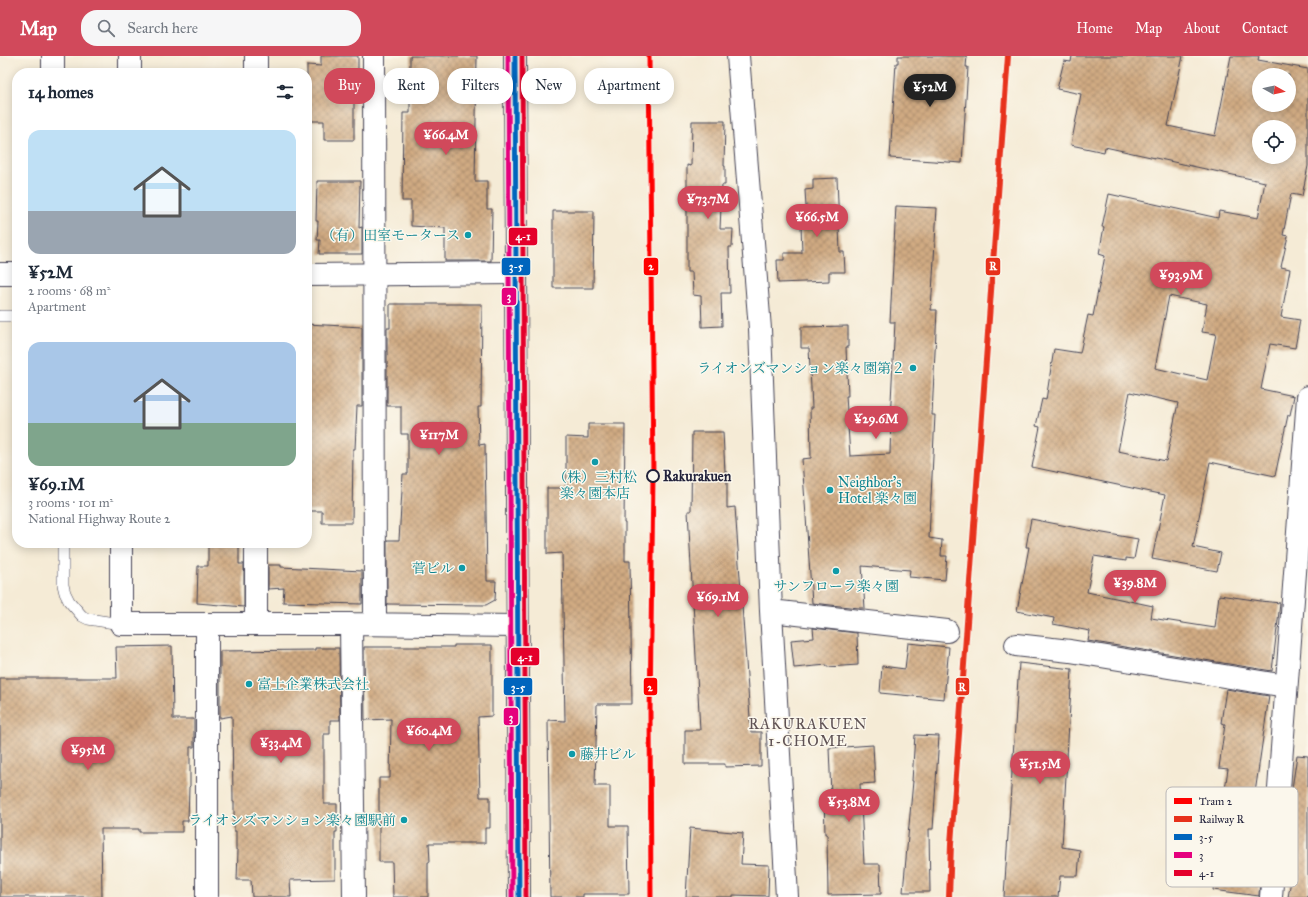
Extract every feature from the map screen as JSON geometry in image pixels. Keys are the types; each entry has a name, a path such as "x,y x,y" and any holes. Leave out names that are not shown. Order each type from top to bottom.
{"main road":[{"path":"53,56 53,68"},
{"path":"130,56 130,68"},
{"path":"256,56 256,68"},
{"path":"374,56 375,624"},
{"path":"515,56 519,897"},
{"path":"738,56 760,321 770,611 787,897"},
{"path":"312,275 516,273"},
{"path":"0,274 12,274"},
{"path":"1279,787 1286,686 1303,525 1308,397"},
{"path":"121,548 121,624 375,624 518,626"},
{"path":"256,548 256,624"},
{"path":"770,611 947,631"},
{"path":"207,624 207,897"},
{"path":"351,624 354,897"},
{"path":"1016,645 1070,651 1286,686"},
{"path":"1271,897 1272,887"}],"lane":[{"path":"0,316 12,316"},
{"path":"63,548 63,585 65,594 69,601 82,616 88,619 121,624"}],"building":[{"path":"321,56 358,56 358,68 324,68 324,104 354,104 354,140 324,140 324,121 312,121 312,68 307,68 307,65 321,66"},
{"path":"410,56 477,56 477,68 447,68 447,104 476,104 475,181 487,181 487,209 492,209 491,261 445,261 445,228 411,226 411,201 402,201 403,113 410,113 410,104 439,104 439,68 410,68"},
{"path":"898,56 967,56 966,67 968,67 962,163 890,158 896,63 898,63"},
{"path":"1072,56 1183,56 1168,126 1215,136 1231,56 1259,56 1258,60 1308,69 1308,166 1302,196 1291,194 1283,235 1288,236 1281,267 1290,269 1281,317 1300,320 1295,348 1270,344 1261,389 1294,396 1290,415 1288,415 1275,476 1210,462 1193,547 1221,553 1217,571 1152,559 1165,495 1032,467 1040,427 1036,426 1042,399 1046,400 1054,349 1080,353 1088,315 1093,316 1105,256 1099,254 1104,227 1102,227 1109,194 1218,218 1219,211 1258,218 1265,182 1105,147 1104,152 1071,145 1081,94 1057,89 1064,61 1071,62","holes":["1169,296 1207,304 1202,332 1216,334 1207,380 1155,368","1130,392 1178,403 1166,461 1118,451"]},
{"path":"692,121 725,121 725,185 722,185 720,229 733,229 732,247 729,247 730,293 721,293 722,326 702,327 701,296 693,295 692,272 687,272 687,165 691,166"},
{"path":"837,178 840,252 844,252 845,272 829,272 829,281 778,283 777,260 784,260 784,253 802,253 801,224 807,224 805,190 813,189 813,179"},
{"path":"317,181 360,181 359,228 362,227 362,254 319,254 320,240 317,240 318,221 316,221"},
{"path":"896,206 937,208 931,310 937,310 932,415 935,415 929,538 942,540 941,556 947,556 945,580 909,577 910,570 862,566 865,608 812,603 802,459 811,458 810,408 812,408 809,348 801,348 801,327 848,326 848,347 846,347 848,396 846,396 850,456 890,454 890,421 895,322 890,322"},
{"path":"553,211 594,211 593,288 553,288"},
{"path":"390,304 482,304 481,407 478,407 479,445 485,444 487,581 496,581 495,600 486,605 387,604 387,540 399,540 403,474 408,474 408,434 401,434 401,406 387,406 387,328 390,328"},
{"path":"312,324 362,327 362,406 357,406 355,449 353,449 352,523 322,523 322,511 312,511"},
{"path":"588,424 625,424 624,523 625,561 630,561 632,704 597,704 595,786 610,786 610,826 628,826 629,894 583,894 583,897 550,897 548,720 565,721 562,553 547,554 547,488 566,488 566,437 588,438"},
{"path":"692,432 723,432 725,472 727,472 727,508 735,507 751,732 761,732 761,766 725,767 725,764 685,764 685,730 700,730 688,511 691,511"},
{"path":"1031,519 1138,539 1134,559 1126,558 1126,561 1094,556 1087,592 1153,606 1151,618 1215,628 1219,595 1280,603 1272,671 1088,641 1090,631 1053,624 1054,618 1017,611 1029,547 1026,547"},
{"path":"208,548 239,548 239,564 244,564 244,607 197,603 198,566 208,566"},
{"path":"268,565 362,571 362,604 283,602 284,588 268,589"},
{"path":"813,628 857,633 858,665 827,667 827,665 794,668 791,640 814,638"},
{"path":"908,643 949,647 944,699 880,693 882,666 905,669"},
{"path":"454,645 492,645 492,716 478,717 480,797 490,797 490,828 485,828 485,843 429,843 430,862 428,862 428,897 393,897 392,862 379,862 379,778 390,778 391,719 365,720 364,647 454,647"},
{"path":"172,646 173,719 194,719 194,747 190,747 188,821 182,821 182,832 139,832 139,829 101,829 102,897 0,897 0,678 117,678 116,647"},
{"path":"315,648 339,648 340,720 330,720 330,734 324,734 324,804 337,804 337,832 335,832 335,879 290,880 291,897 252,897 251,880 237,880 238,850 236,850 236,831 234,831 232,716 220,718 220,651 315,650"},
{"path":"1019,663 1072,669 1062,847 1080,850 1078,876 1060,876 1058,897 1004,897"},
{"path":"1226,689 1269,696 1256,787 1225,787 1228,769 1219,768 1225,724 1221,723"},
{"path":"915,735 939,736 933,829 929,829 930,892 903,892 913,781"},
{"path":"873,745 875,783 860,784 864,864 880,864 881,894 828,895 827,834 825,834 824,794 831,794 829,748"},
{"path":"1297,755 1308,756 1308,897 1288,897 1290,887 1298,887 1298,787 1292,787"},
{"path":"690,828 743,833 741,864 769,865 768,896 733,895 733,897 686,897"},
{"path":"1213,887 1260,887 1259,896 1213,890"}],"tram line":[{"name":"2","path":"649,56 653,476 650,713 651,897"}],"rail line":[{"name":"R","path":"949,897 951,844 1008,56"}],"transit line":[{"name":"3","path":"508,56 512,897"},
{"name":"3-5","path":"515,56 519,897"},
{"name":"4-1","path":"522,56 526,897"}],"place":[{"name":"（有）田室モータース","path":"468,235"},
{"name":"ライオンズマンション楽々園第２","path":"913,368"},
{"name":"（株）三村松 楽々園本店","path":"595,462"},
{"name":"Rakurakuen","path":"653,476"},
{"name":"Neighbor's Hotel 楽々園","path":"830,490"},
{"name":"菅ビル","path":"462,568"},
{"name":"サンフローラ楽々園","path":"836,571"},
{"name":"富士企業株式会社","path":"249,684"},
{"name":"藤井ビル","path":"572,754"},
{"name":"ライオンズマンション楽々園駅前","path":"404,820"}],"district":[{"name":"RAKURAKUEN 1-CHOME","path":"808,732"}]}
